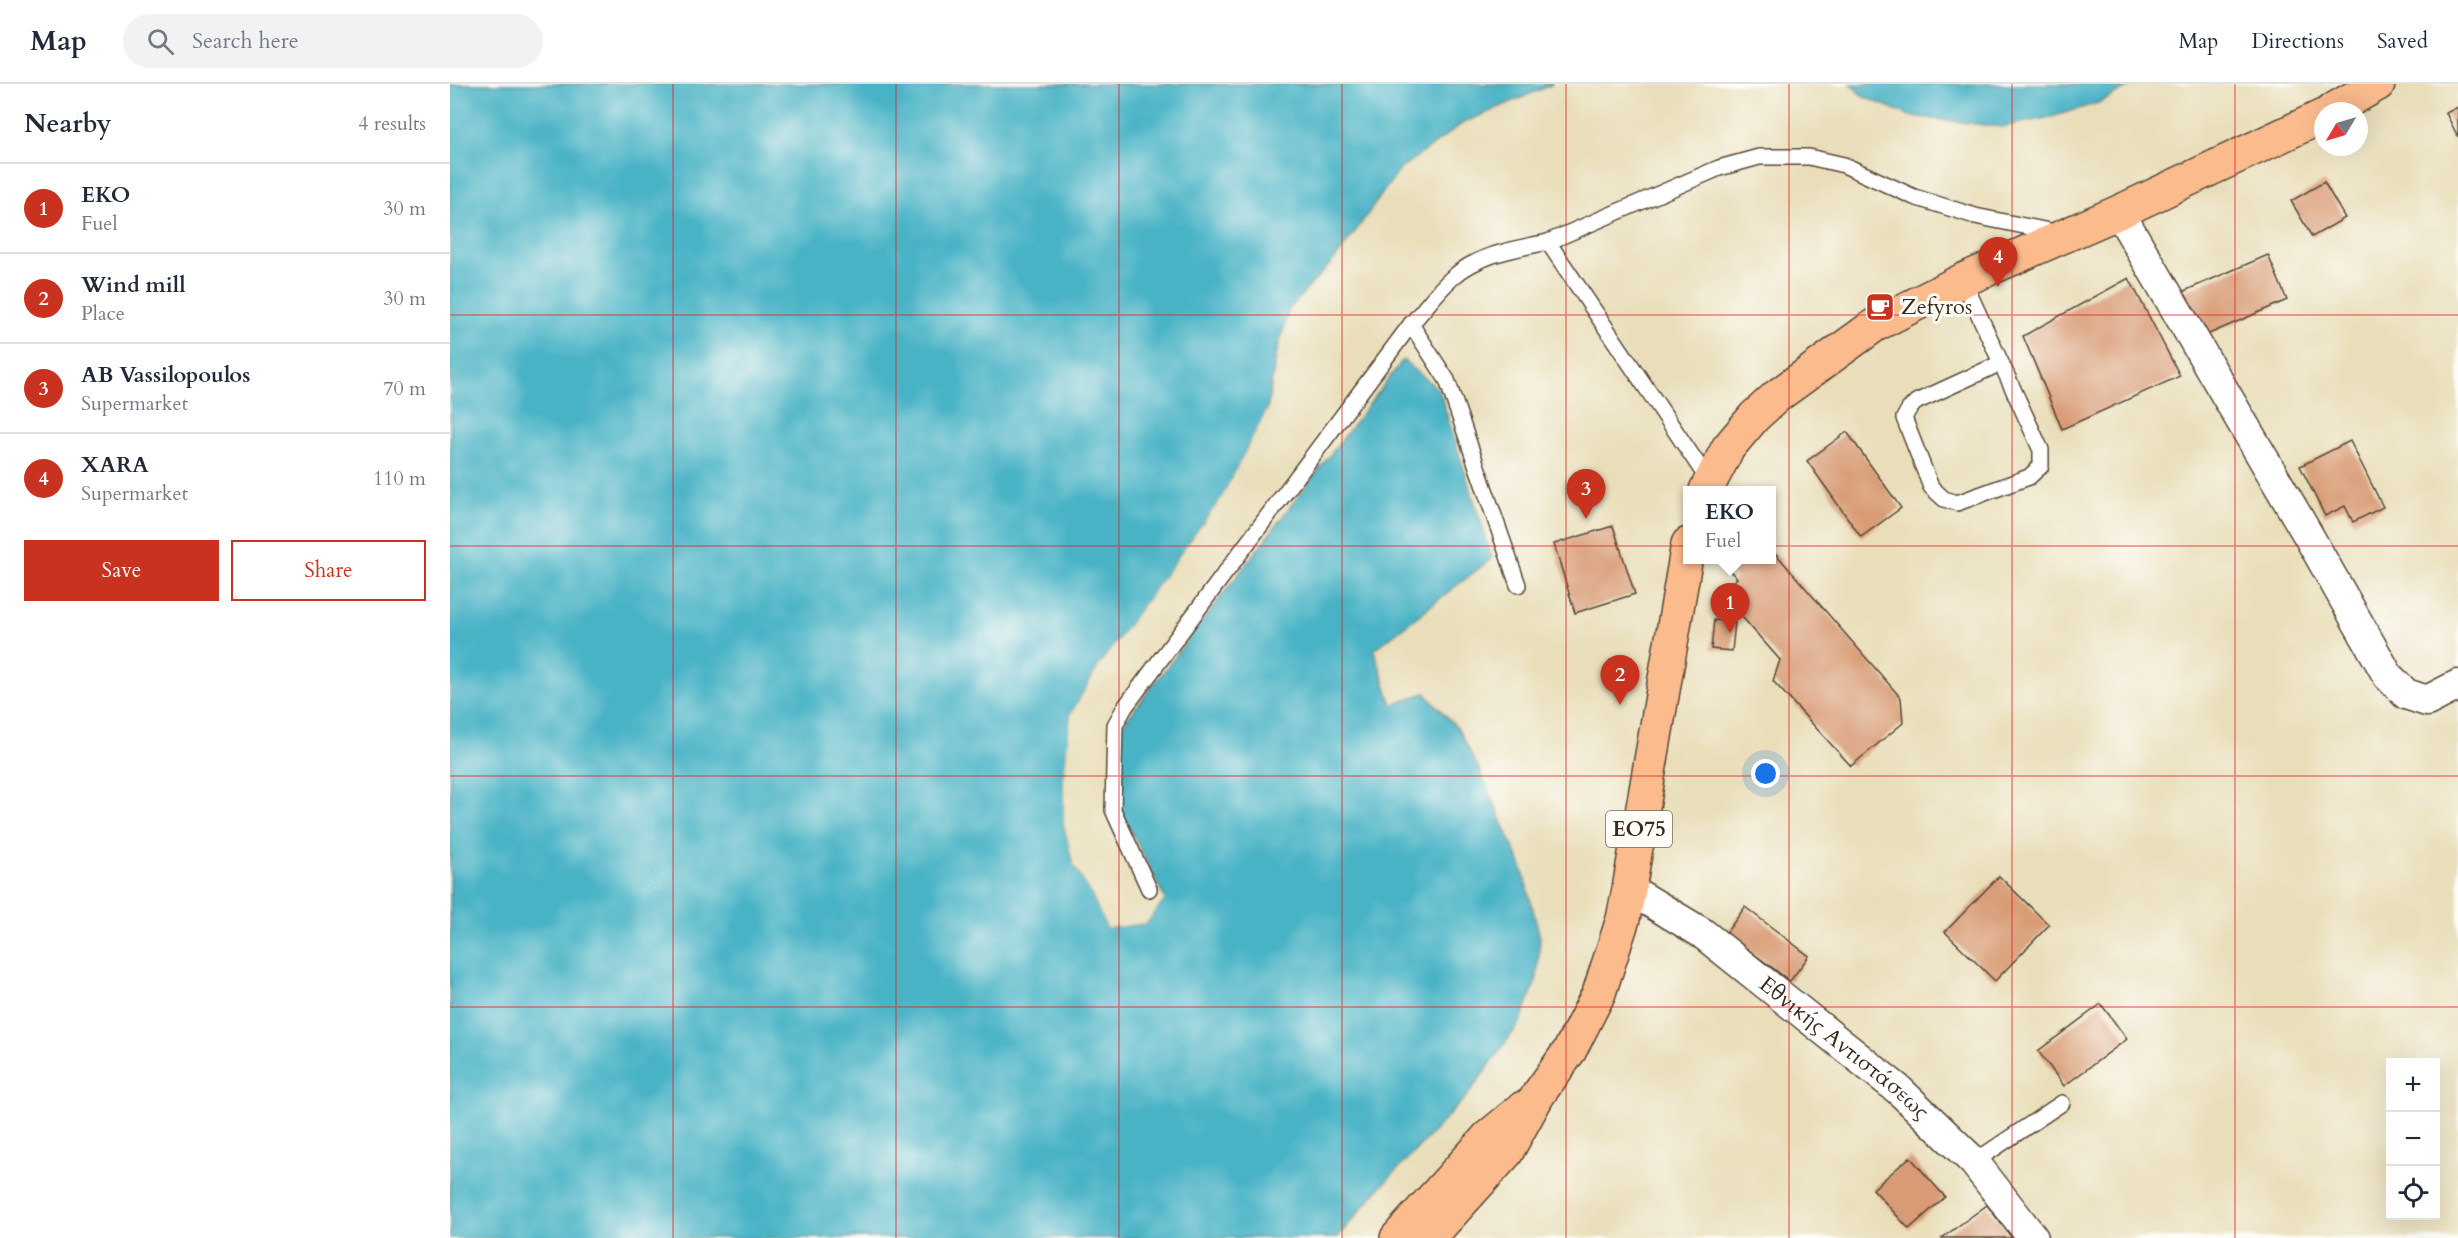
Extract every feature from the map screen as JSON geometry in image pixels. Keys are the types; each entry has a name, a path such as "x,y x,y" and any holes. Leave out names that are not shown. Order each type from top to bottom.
{"main road":[{"path":"2347,102 2378,84"},
{"path":"1707,486 1739,433 1777,396 1875,325 1963,280 2119,212 2314,121"},
{"name":"ΕΟ75","path":"1429,1238 1506,1153 1538,1095 1570,1050 1599,993 1623,919 1629,889 1685,564"},
{"name":"ΕΟ75","path":"1397,1238 1488,1137 1538,1095"}],"street":[{"path":"2119,212 2388,676 2406,694 2427,701 2458,685"},
{"name":"Εθνικής Αντιστάσεως","path":"1629,889 1702,933 1899,1090 1974,1162 2032,1238"}],"lane":[{"path":"1149,889 1113,810 1115,725 1125,707 1411,324 1452,278 1470,265 1495,254 1548,242 1719,168 1759,157 1809,158 1844,165 1914,197 1975,216 2068,234"},
{"path":"1548,242 1707,486"},
{"path":"1963,280 2041,450 2041,466 2030,477 1957,503 1944,499 1931,487 1904,418 1916,402 2001,363"},
{"path":"1411,324 1447,380 1518,585"},
{"path":"1974,1162 2062,1103"}],"water":[{"path":"450,84 1553,84 1463,123 1399,170 1339,254 1289,309 1276,355 1267,410 1221,499 1103,660 1071,714 1064,777 1064,825 1074,865 1092,895 1107,928 1146,923 1165,899 1118,805 1121,727 1403,360 1439,390 1492,558 1374,650 1392,705 1425,693 1458,729 1480,771 1522,867 1540,937 1537,978 1521,1021 1468,1095 1376,1192 1337,1238 450,1238"},
{"path":"1850,84 2135,84 2098,103 2051,117 2001,127 1911,116 1864,97"}],"pier":[{"path":"1267,410 1269,414 1223,500 1105,662 1074,715 1067,778 1067,824 1077,864 1095,894 1109,925 1144,920 1161,899 1165,899 1146,923 1107,928 1092,895 1074,865 1064,825 1064,777 1071,714 1103,660 1221,499"}],"building":[{"path":"2458,107 2458,137 2446,113"},
{"path":"2324,182 2345,218 2312,237 2291,201"},
{"path":"2268,255 2287,300 2202,337 2182,292"},
{"path":"2129,278 2180,376 2062,429 2023,336"},
{"path":"1847,432 1901,508 1861,537 1807,461"},
{"path":"2350,441 2383,507 2353,522 2345,506 2325,516 2300,466"},
{"path":"1613,526 1635,594 1575,613 1554,544"},
{"path":"1776,554 1901,698 1903,723 1851,766 1773,681 1780,660 1721,593 1737,578 1729,570 1736,564 1776,564"},
{"path":"1714,620 1735,622 1732,651 1711,649"},
{"path":"1999,876 2049,925 1995,981 1945,932"},
{"path":"1745,907 1809,956 1790,981 1726,933"},
{"path":"2101,1004 2127,1039 2064,1086 2038,1051"},
{"path":"1910,1157 1945,1197 1909,1229 1873,1189"},
{"path":"1987,1205 2012,1238 1942,1238"}],"place":[{"name":"XARA","path":"1998,287"},
{"name":"Zefyros","path":"1880,307"},
{"name":"AB Vassilopoulos","path":"1586,519"},
{"name":"EKO","path":"1730,633"},
{"name":"Wind mill","path":"1620,705"}]}
